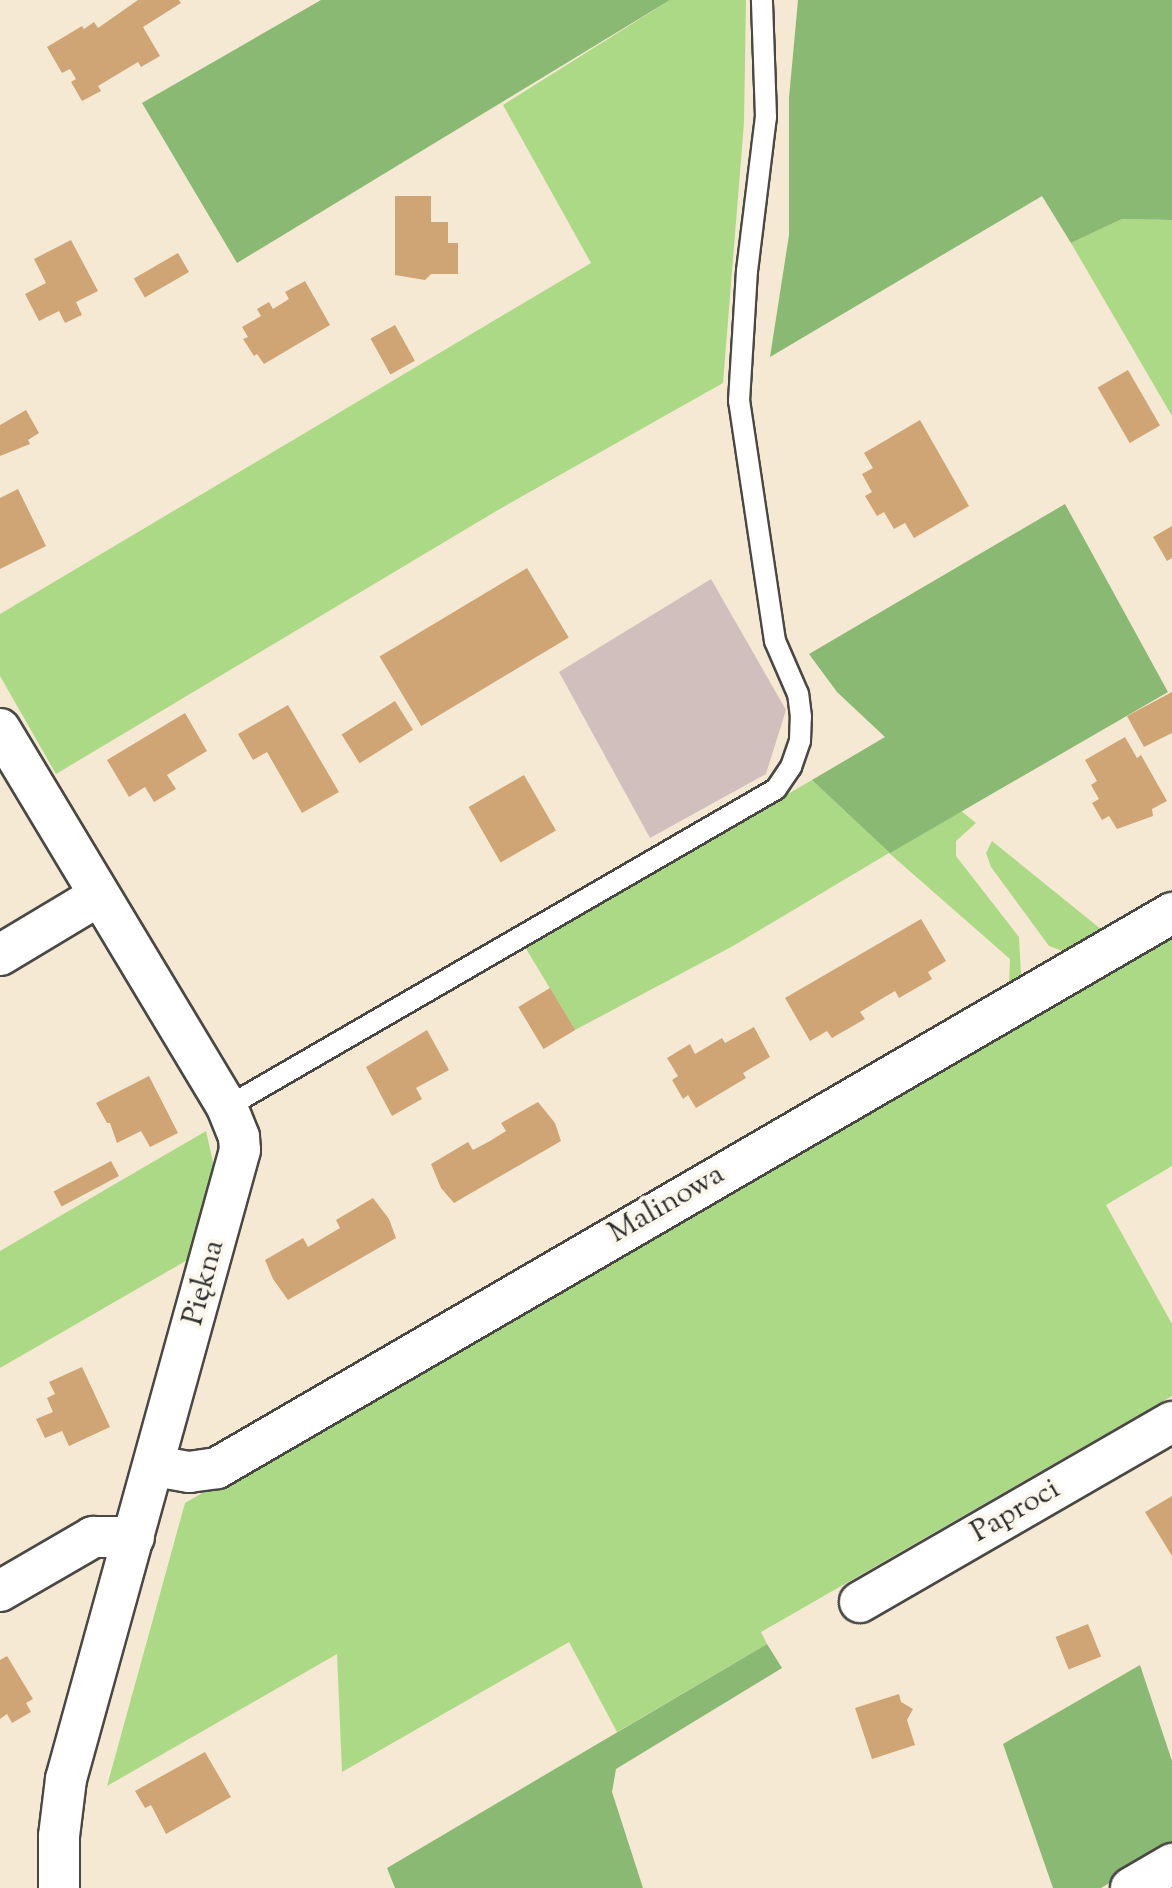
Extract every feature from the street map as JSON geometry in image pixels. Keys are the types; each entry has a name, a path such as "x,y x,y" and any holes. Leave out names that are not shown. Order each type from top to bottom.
{"street":[{"name":"Piękna","path":"0,729 227,1107 239,1137 237,1164 66,1779 59,1836 59,1888"},
{"path":"0,955 98,896"},
{"name":"Malinowa","path":"155,1466 189,1472 217,1468 1172,913"},
{"name":"Paproci","path":"860,1602 1172,1422"},
{"path":"0,1591 93,1537 134,1537"},
{"path":"1131,1888 1172,1864"}],"lane":[{"path":"227,1107 776,789 791,767 800,741 798,694 775,641 739,401 747,271 766,117 762,0"}],"shaded area":[{"path":"711,579 786,710 766,774 650,838 559,672"}],"green space":[{"path":"321,0 670,0 237,263 142,103"},
{"path":"670,0 746,0 744,123 723,383 498,510 56,774 0,676 0,614 591,263 503,105"},
{"path":"798,0 1172,0 1172,220 1122,219 1071,243 1042,196 770,357 789,235 789,98"},
{"path":"1122,219 1172,220 1172,416 1071,243"},
{"path":"1065,504 1168,692 890,853 812,780 885,737 837,692 809,654"},
{"path":"812,780 890,852 960,810 976,823 956,841 956,856 1019,937 1021,975 1009,986 1010,959 889,853 733,946 575,1030 525,947"},
{"path":"992,841 1107,934 1068,953 1049,946 991,867 986,853"},
{"path":"1172,932 1172,1166 1106,1205 1172,1324 1172,1396 761,1632 767,1644 617,1732 569,1642 342,1772 337,1654 107,1786 185,1503"},
{"path":"206,1131 214,1166 196,1255 0,1368 0,1251"},
{"path":"767,1644 782,1668 616,1769 612,1792 643,1888 395,1888 387,1868"},
{"path":"1140,1665 1172,1761 1172,1846 1101,1888 1053,1888 1003,1744"}],"building":[{"path":"138,0 179,0 181,3 143,27 160,56 141,67 138,62 98,86 101,91 82,101 71,82 76,79 70,69 62,73 47,47 82,26 84,29 94,22 98,28"},
{"path":"395,196 431,196 431,222 448,222 448,243 458,243 458,274 431,274 425,280 395,275"},
{"path":"71,240 98,291 76,302 82,315 65,323 59,311 39,321 25,294 46,283 34,259"},
{"path":"178,253 189,272 145,298 134,278"},
{"path":"305,281 330,325 264,364 257,354 254,356 243,339 248,337 242,327 261,316 257,309 269,302 273,309 289,299 285,292"},
{"path":"395,325 415,361 390,374 371,339"},
{"path":"1128,370 1160,425 1130,443 1098,388"},
{"path":"26,410 39,433 28,440 30,444 0,456 0,425"},
{"path":"920,420 969,506 914,538 905,523 894,529 884,512 877,516 865,496 872,492 862,474 873,468 864,453"},
{"path":"18,489 46,546 0,569 0,498"},
{"path":"1172,526 1172,558 1167,561 1153,537"},
{"path":"527,568 569,637 421,726 380,657"},
{"path":"1172,692 1172,733 1144,747 1127,716"},
{"path":"395,701 413,730 360,763 342,734"},
{"path":"288,705 339,792 302,813 267,752 253,760 238,734"},
{"path":"185,713 207,751 167,775 176,789 154,802 145,787 129,797 107,760"},
{"path":"1125,737 1137,758 1141,755 1167,801 1152,809 1153,816 1117,829 1109,816 1102,820 1092,803 1099,799 1091,785 1097,781 1085,760"},
{"path":"524,775 556,830 501,862 469,807"},
{"path":"921,919 946,961 928,972 932,979 899,998 895,991 878,1001 860,1012 865,1019 832,1038 827,1031 810,1041 785,998"},
{"path":"550,988 575,1030 544,1049 518,1007"},
{"path":"754,1027 770,1057 743,1073 746,1078 696,1108 688,1095 683,1099 672,1080 678,1076 667,1058 690,1044 695,1054 722,1038 725,1043"},
{"path":"427,1030 449,1070 416,1088 422,1099 392,1116 366,1067"},
{"path":"149,1076 178,1133 150,1147 141,1131 117,1143 110,1123 107,1123 96,1103"},
{"path":"538,1102 555,1123 561,1141 454,1203 441,1188 431,1164 468,1142 473,1150 490,1141 506,1131 501,1123"},
{"path":"111,1161 119,1176 62,1207 54,1192"},
{"path":"373,1198 389,1219 396,1238 288,1300 273,1279 265,1260 303,1238 308,1247 340,1228 336,1220"},
{"path":"82,1367 110,1427 69,1446 62,1431 45,1438 36,1419 53,1412 47,1398 55,1394 49,1382"},
{"path":"1172,1496 1172,1556 1145,1512"},
{"path":"1088,1624 1101,1656 1069,1670 1056,1637"},
{"path":"7,1656 33,1699 26,1703 31,1712 12,1723 7,1714 0,1719 0,1660"},
{"path":"899,1694 901,1702 913,1709 907,1720 915,1745 872,1759 855,1708"},
{"path":"205,1752 231,1797 166,1834 151,1805 145,1808 135,1791"}]}
